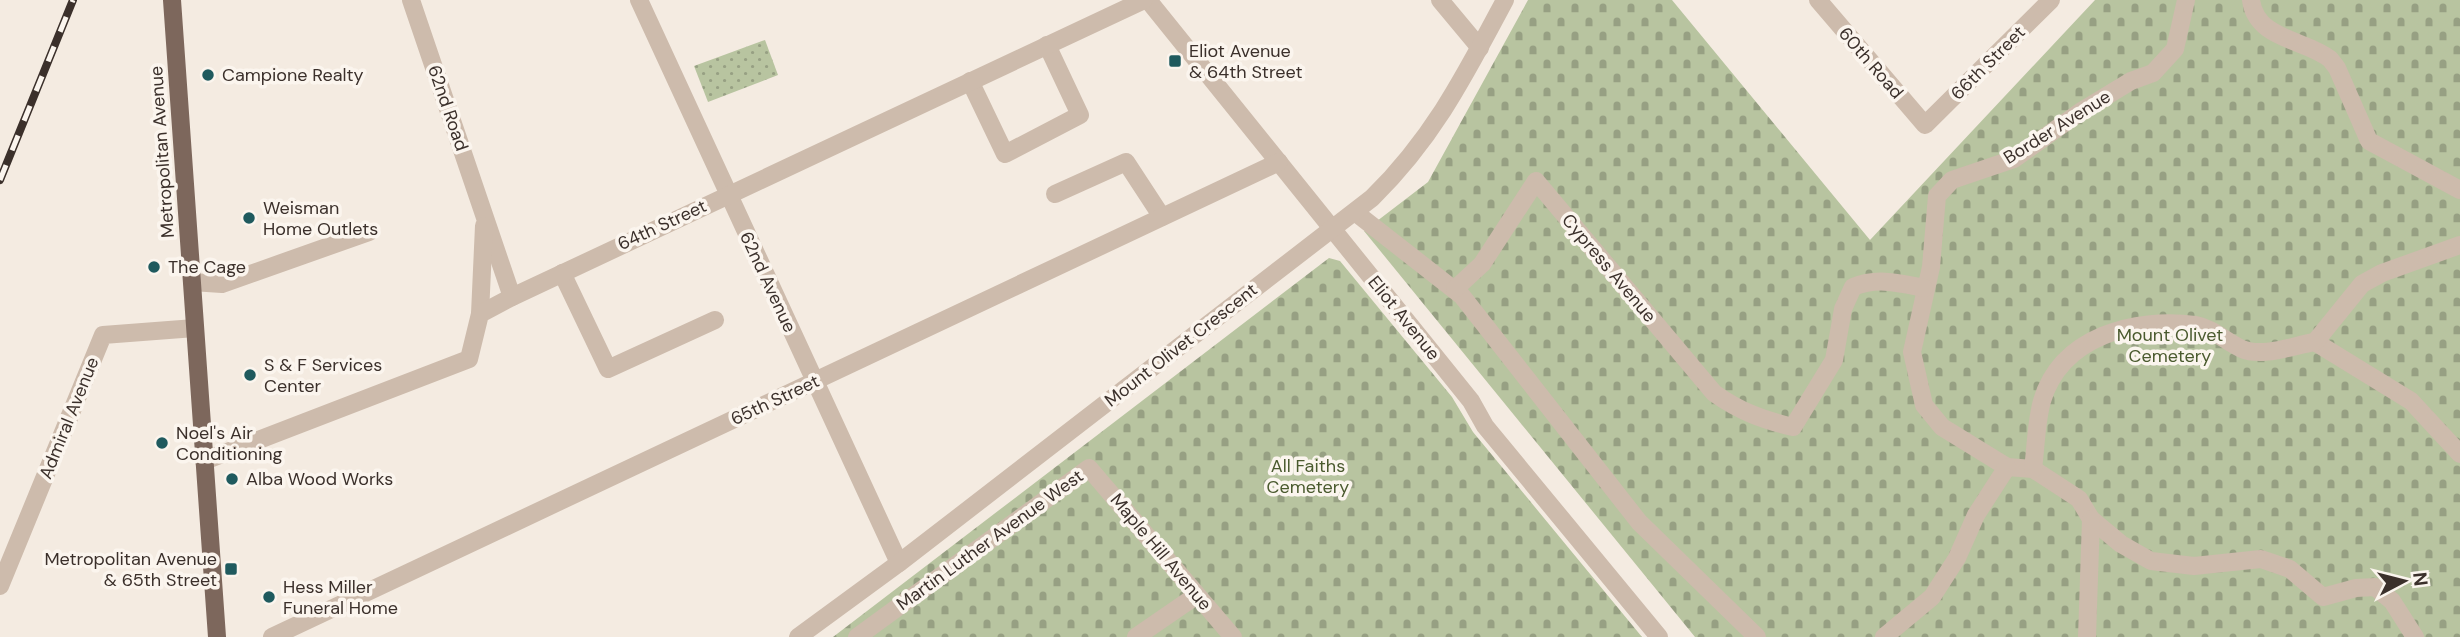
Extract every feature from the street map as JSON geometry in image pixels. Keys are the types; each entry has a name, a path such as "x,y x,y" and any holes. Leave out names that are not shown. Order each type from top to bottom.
{"main road":[{"name":"Metropolitan Avenue","path":"172,0 217,637"}],"street":[{"name":"62nd Road","path":"411,0 512,297"},
{"name":"62nd Avenue","path":"639,0 899,563"},
{"name":"64th Street","path":"480,314 727,195 1146,0"},
{"name":"Eliot Avenue","path":"1146,0 1334,229 1341,242 1471,401 1485,426 1658,637"},
{"path":"1440,0 1480,48"},
{"name":"Mount Olivet Crescent","path":"798,637 899,563 1356,213 1421,146 1446,110 1506,0"},
{"name":"60th Road","path":"1818,0 1925,125"},
{"name":"66th Street","path":"1925,125 2051,0"},
{"name":"Border Avenue","path":"1924,288 1931,267 1937,195 1940,188 1952,180 2014,159 2080,112 2131,81 2153,73 2175,49 2186,0"},
{"path":"2251,0 2256,16 2270,31 2330,59 2337,68 2369,141 2460,190"},
{"path":"970,81 1005,154 1080,115 1047,46"},
{"path":"1055,194 1126,162 1162,218"},
{"name":"65th Street","path":"272,637 1279,162"},
{"name":"Cypress Avenue","path":"1455,289 1482,264 1536,181 1714,393 1755,417 1793,427 1834,359 1843,309 1853,287 1866,282 1889,281 1924,288"},
{"path":"1356,213 1455,289 1639,522 1757,637"},
{"name":"62nd Road","path":"480,314 485,215"},
{"path":"192,282 222,284 369,232"},
{"path":"2033,469 2042,401 2056,370 2072,352 2137,323 2196,325 2243,349 2262,352 2315,342 2362,284 2382,273 2460,245"},
{"path":"562,273 608,369 715,320"},
{"path":"1924,288 1912,352 1924,405 1942,427 2007,467 2033,469 2079,499 2091,519 2121,544 2151,561 2194,566 2261,559 2291,569 2323,597 2356,588 2375,587 2392,601 2415,637"},
{"path":"204,461 469,359 480,314"},
{"name":"Admiral Avenue","path":"0,586 103,335 195,328"},
{"path":"2315,342 2411,401 2460,454"},
{"path":"1884,637 1933,597 1957,558 1976,515 2007,467"},
{"name":"Maple Hill Avenue","path":"1089,468 1233,637"},
{"name":"Martin Luther Avenue West","path":"857,637 1089,468"},
{"path":"2087,637 2091,519"},
{"path":"1136,637 1197,595"}],"green space":[{"name":"Mount Olivet Cemetery","path":"1528,0 1672,0 1870,240 2095,0 2460,0 2460,637 1695,637 1364,231 1428,182"},
{"path":"765,40 778,75 708,102 694,66"},
{"name":"All Faiths Cemetery","path":"1329,258 1340,261 1452,397 1473,432 1642,637 833,637"}],"railway":[{"path":"0,180 73,0"}],"place":[{"name":"Eliot Avenue & 64th Street","path":"1175,61"},
{"name":"Campione Realty","path":"208,75"},
{"name":"Weisman Home Outlets","path":"249,218"},
{"name":"The Cage","path":"154,267"},
{"name":"S & F Services Center","path":"250,375"},
{"name":"Noel's Air Conditioning","path":"162,443"},
{"name":"Alba Wood Works","path":"232,479"},
{"name":"Metropolitan Avenue & 65th Street","path":"231,569"},
{"name":"Hess Miller Funeral Home","path":"269,597"}]}
